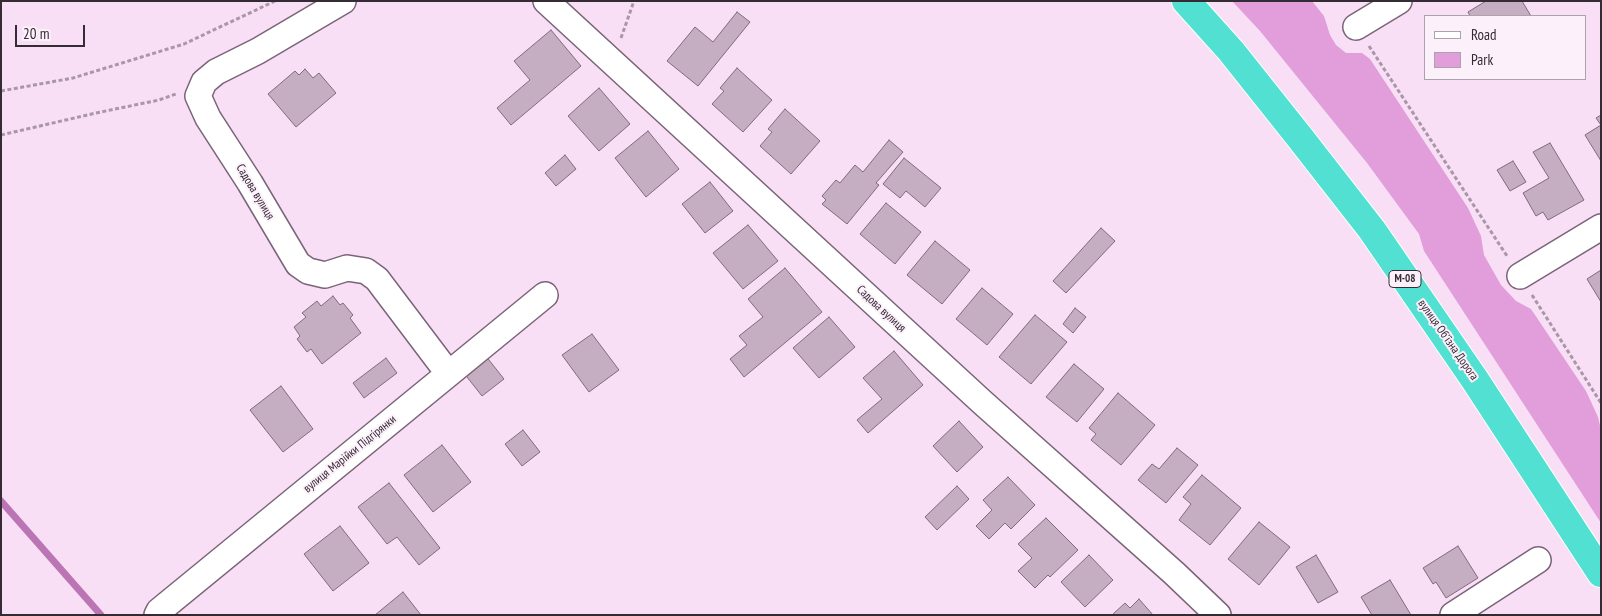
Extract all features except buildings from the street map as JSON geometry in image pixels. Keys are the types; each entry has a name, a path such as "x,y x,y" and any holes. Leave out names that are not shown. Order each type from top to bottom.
{"highway":[{"name":"вулиця Обʼїзна Дорога","path":"1186,1 1231,51 1372,230 1475,380 1601,573"}],"street":[{"path":"204,82 216,72 258,51 343,1"},
{"name":"Садова вулиця","path":"546,1 982,402 1218,615"},
{"path":"1356,27 1399,1"},
{"name":"Садова вулиця","path":"204,82 198,96 208,118 250,182 298,264 308,271 325,275 347,268 366,271 377,279 448,373"},
{"path":"1520,276 1601,227"},
{"name":"вулиця Марійки Підгірянки","path":"157,615 159,610 545,295"},
{"path":"1453,615 1538,560"}],"path":[{"path":"1,91 73,78 184,44 275,1"},
{"path":"613,62 634,1"},
{"path":"1356,27 1601,403"},
{"path":"1,135 160,100 204,82"}],"green space":[{"path":"1232,1 1312,1 1324,16 1330,35 1336,45 1346,53 1362,53 1370,59 1468,208 1481,236 1484,255 1501,285 1516,301 1531,309 1586,391 1598,417 1601,430 1601,523 1424,251 1419,234 1367,163 1260,31"}],"waterway":[{"path":"1,501 101,615"}]}
